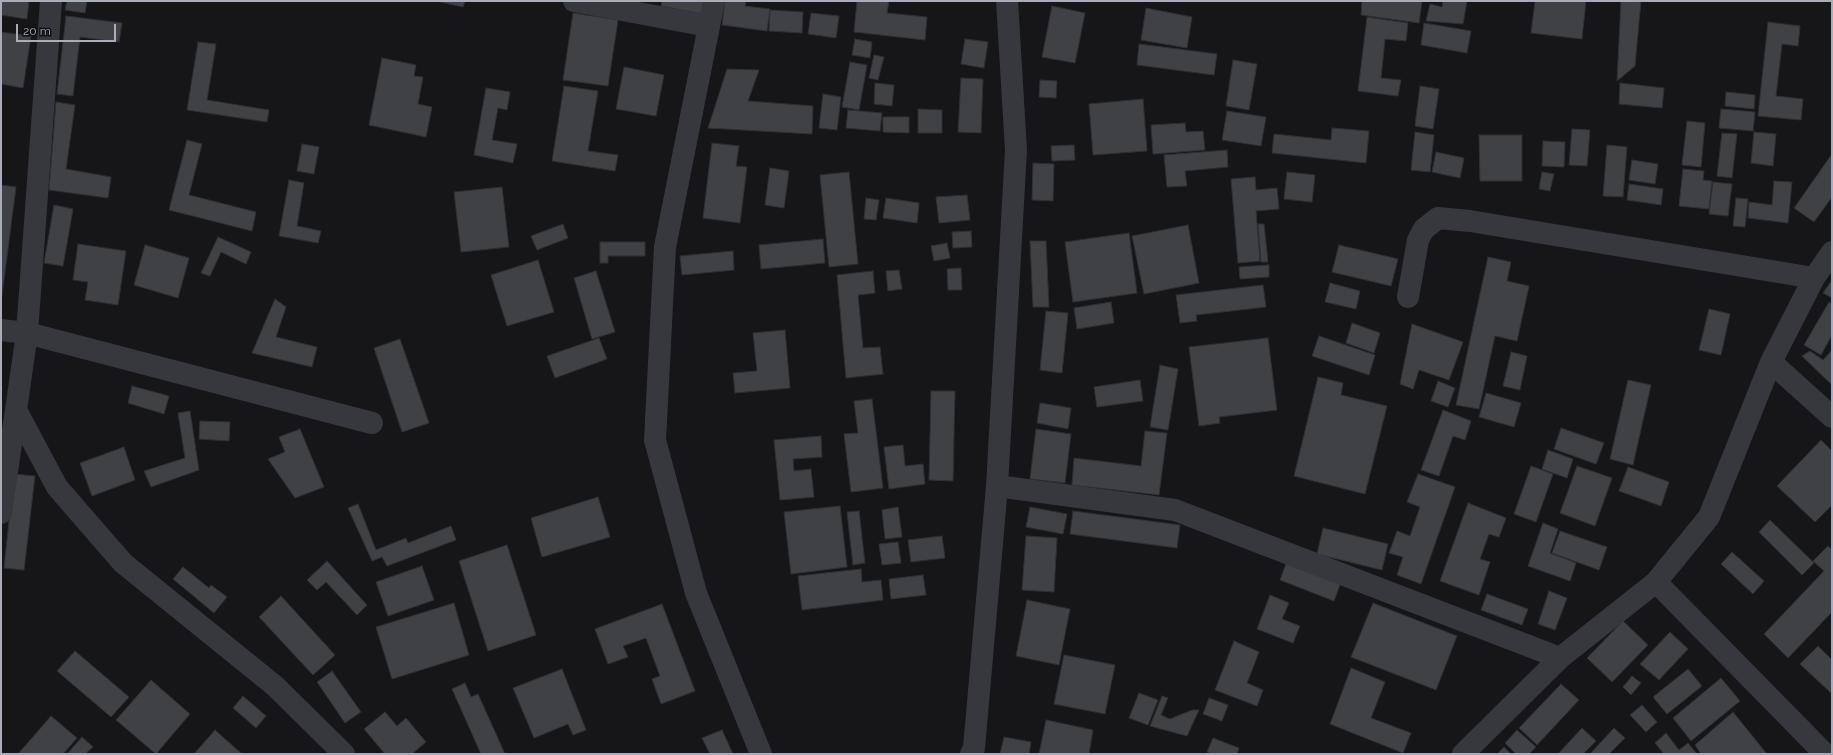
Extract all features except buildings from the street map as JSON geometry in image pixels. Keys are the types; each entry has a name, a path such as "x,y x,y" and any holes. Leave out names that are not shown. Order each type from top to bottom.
{"street":[{"path":"1,513 27,333 50,1"},
{"path":"574,1 708,26"},
{"path":"714,1 665,247 655,440 696,593 761,754"},
{"path":"971,754 974,748 997,486 1016,150 1007,1"},
{"path":"1408,297 1418,240 1424,229 1438,218 1470,221 1814,278"},
{"path":"1463,754 1560,658 1656,582 1710,517 1771,362 1814,278 1832,252"},
{"path":"1,330 27,333 372,423"},
{"path":"1771,362 1832,417"},
{"path":"16,410 57,487 122,563 276,686 344,754"},
{"path":"997,486 1175,510 1560,658"},
{"path":"1656,582 1825,754"}]}
